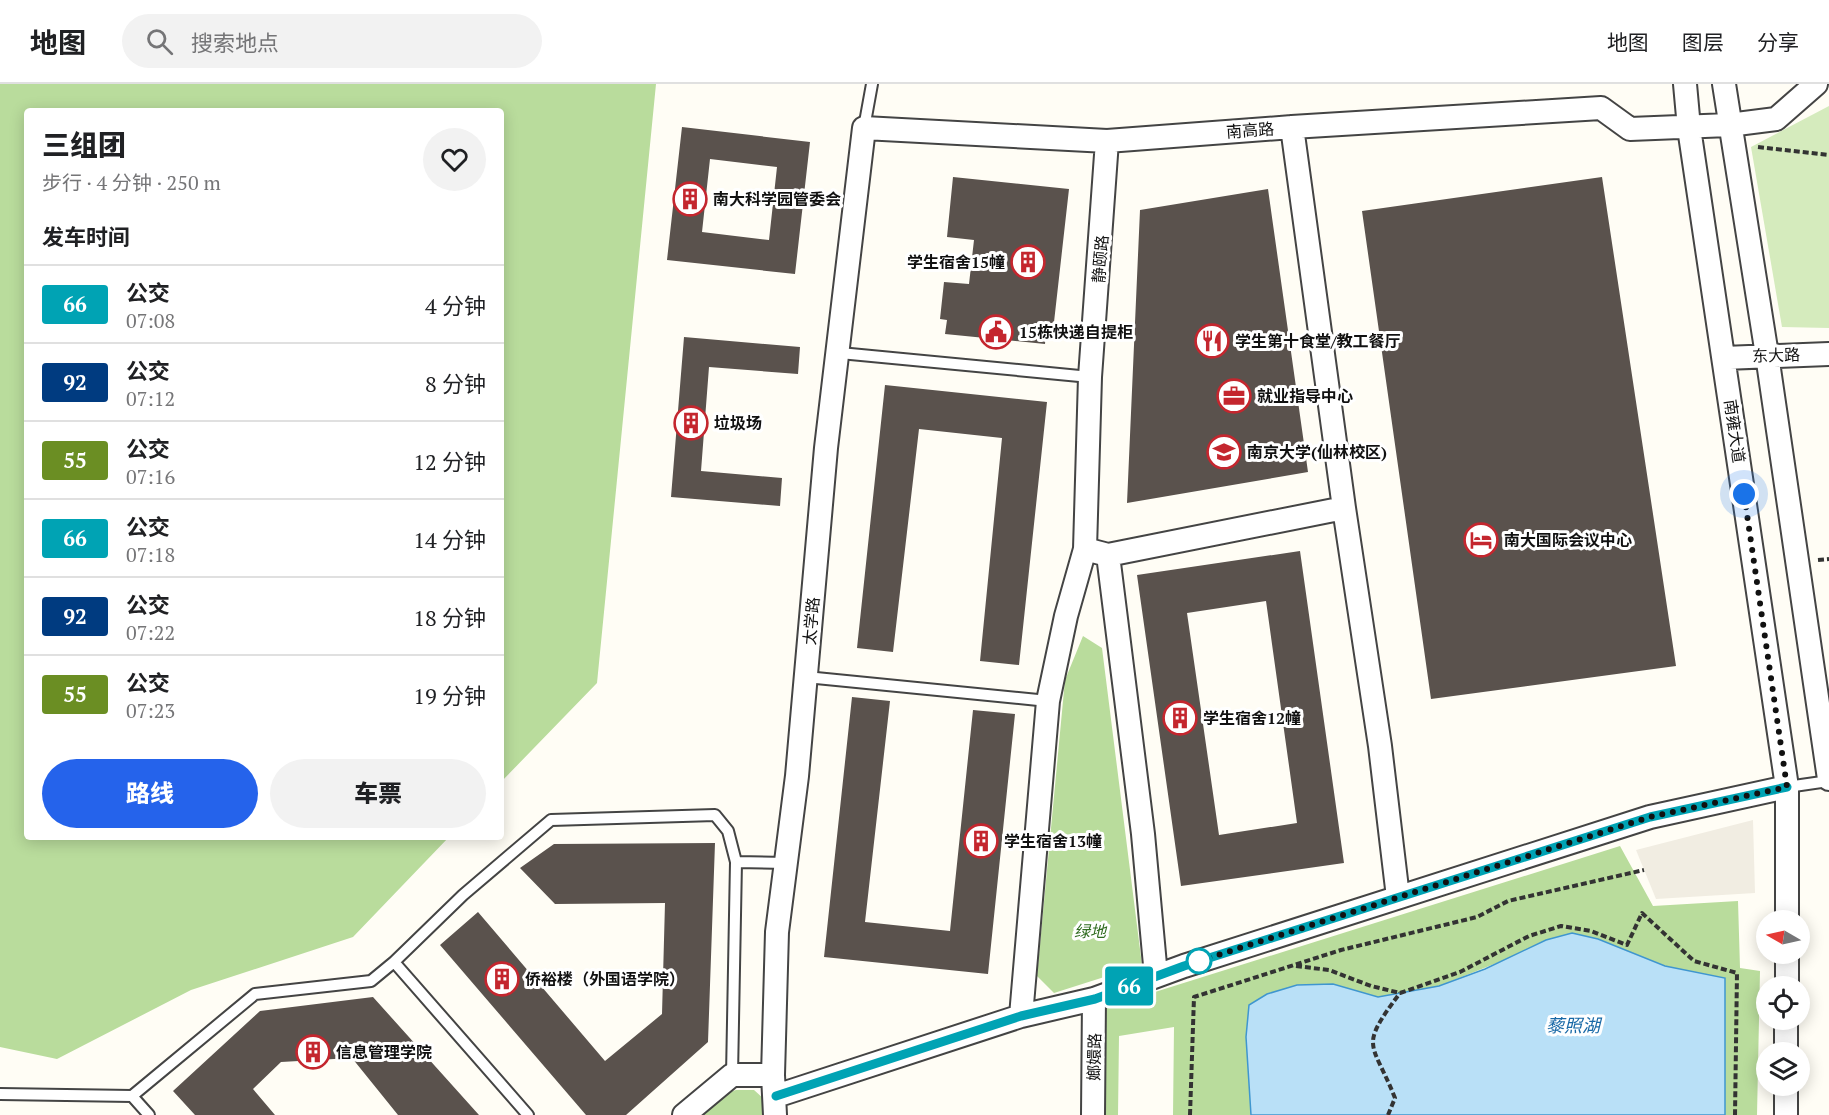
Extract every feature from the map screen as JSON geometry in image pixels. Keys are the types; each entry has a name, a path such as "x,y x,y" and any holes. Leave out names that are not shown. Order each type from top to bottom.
{"street":[{"name":"南雍大道","path":"1685,84 1689,128 1787,787 1787,910"},
{"path":"1724,84 1767,355 1795,560 1829,780"},
{"path":"1689,128 1776,119 1816,84"},
{"name":"南高路","path":"864,128 1107,141 1292,126 1601,108 1630,129 1689,128"},
{"path":"1292,126 1344,508 1380,746 1398,897"},
{"name":"太学路","path":"775,1095 777,932 806,677 826,448 840,353 864,128"},
{"name":"静颐路","path":"1021,1016 1048,701 1066,616 1085,549 1090,377 1107,141"},
{"name":"东大路","path":"1724,358 1829,354"},
{"path":"1085,549 1108,555 1344,508"},
{"path":"1108,555 1141,822 1156,976"},
{"path":"684,1115 732,1075 775,1095 1021,1016 1095,999 1156,976 1650,817 1787,787"},
{"name":"嫏嬛路","path":"1093,1115 1095,999"},
{"path":"1786,1096 1786,1115"}],"lane":[{"path":"864,128 872,84"},
{"path":"840,353 1090,377"},
{"path":"806,677 1048,701"},
{"path":"1787,787 1829,780"},
{"path":"0,1094 132,1096 255,994 370,981 394,962 463,895 551,820 716,815 728,831 736,862 732,1075"},
{"path":"736,862 786,863"},
{"path":"394,962 528,1115"},
{"path":"132,1096 149,1115"}],"path":[{"path":"1751,147 1829,155"},
{"path":"1190,1115 1194,997 1341,950 1477,917 1508,902 1644,870"},
{"path":"1388,1115 1395,1098 1375,1057 1371,1040 1377,1022 1400,993 1460,972 1529,936 1562,926 1591,931 1627,945 1642,913 1694,961 1737,973 1735,1115"},
{"path":"1296,966 1329,970 1371,986 1400,993"}],"green space":[{"path":"0,84 656,84 597,683 504,779 504,108 24,108 24,840 446,840 353,937 191,990 57,1059 0,1047"},
{"path":"1829,106 1829,328 1782,327 1751,147"},
{"name":"绿地","path":"1083,636 1102,648 1142,965 1054,993 1037,976 1065,680"},
{"path":"1620,846 1653,906 1738,901 1740,968 1760,971 1760,976 1756,976 1756,1030 1759,1030 1759,1042 1756,1042 1757,1115 1725,1115 1725,978 1665,966 1598,939 1572,933 1439,986 1378,997 1333,984 1297,985 1267,994 1249,1005 1251,1115 1173,1115 1174,1027 1119,1036 1118,1115 1103,1115 1104,1008"},
{"path":"736,1090 754,1090 764,1099 763,1115 701,1115 727,1093"}],"shaded area":[{"path":"1753,820 1755,893 1656,899 1636,850"}],"water":[{"name":"藜照湖","path":"1572,933 1598,939 1665,966 1725,978 1725,1115 1251,1115 1246,1037 1249,1005 1267,994 1297,985 1333,984 1378,997 1439,986 1485,969 1546,940"}],"building":[{"name":"南大科学园管委会","path":"682,127 810,142 795,274 667,260","holes":["710,159 777,167 769,240 702,232"]},
{"name":"学生宿舍15幢","path":"953,177 1069,189 1053,331 1046,331 1045,344 945,334 947,320 940,319 944,282 969,284 974,240 947,237"},
{"name":"南大国际会议中心","path":"1602,177 1676,666 1431,699 1362,211"},
{"name":"学生第十食堂/教工餐厅","path":"1268,189 1308,472 1127,503 1140,210"},
{"name":"垃圾场","path":"684,337 800,347 798,374 709,367 701,471 782,478 780,506 671,497"},
{"path":"885,385 1047,402 1019,665 980,661 1002,438 919,429 893,652 857,648"},
{"name":"学生宿舍12幢","path":"1300,551 1344,863 1181,886 1137,575","holes":["1266,601 1297,823 1219,835 1187,613"]},
{"name":"学生宿舍13幢","path":"852,697 890,701 865,922 950,931 973,710 1015,714 988,974 824,957"},
{"name":"侨裕楼（外国语学院）","path":"715,843 708,1042 626,1115 586,1115 440,945 478,912 605,1061 662,1014 665,903 555,904 520,868 554,844"},
{"name":"信息管理学院","path":"373,997 479,1115 398,1115 352,1058 281,1062 253,1089 275,1115 195,1115 173,1091 260,1011"}],"bus line":[{"name":"66","path":"776,1096 1021,1016 1095,999 1184,966 1650,817 1787,787"}],"place":[{"name":"南大科学园管委会","path":"690,199"},
{"name":"学生宿舍15幢","path":"1028,262"},
{"name":"15栋快递自提柜","path":"996,332"},
{"name":"学生第十食堂/教工餐厅","path":"1212,341"},
{"name":"就业指导中心","path":"1234,396"},
{"name":"垃圾场","path":"691,423"},
{"name":"南京大学(仙林校区)","path":"1224,452"},
{"name":"南大国际会议中心","path":"1481,540"},
{"name":"学生宿舍12幢","path":"1180,718"},
{"name":"学生宿舍13幢","path":"981,841"},
{"name":"侨裕楼（外国语学院）","path":"502,979"},
{"name":"信息管理学院","path":"313,1052"}],"route":[{"path":"1199,961 1650,817 1787,787 1744,494"}]}
